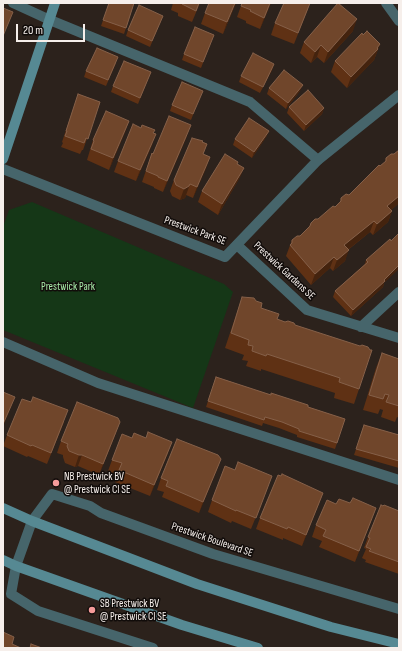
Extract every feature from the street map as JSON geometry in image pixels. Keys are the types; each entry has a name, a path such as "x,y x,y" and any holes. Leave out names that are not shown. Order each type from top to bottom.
{"street":[{"path":"13,3 50,20 250,102 318,160"},
{"path":"3,159 50,20 54,3"},
{"path":"386,3 399,21"},
{"name":"Prestwick Park SE","path":"3,169 225,257 318,160 399,95"},
{"name":"Prestwick Gardens SE","path":"237,245 307,310 399,338"},
{"path":"361,327 399,292"},
{"path":"3,342 98,383 399,480"},
{"name":"Prestwick Boulevard SE","path":"153,648 38,611 11,594 16,566 32,521 52,494 90,506 101,513 212,554 399,609"},
{"path":"3,508 32,521 197,584 331,627 399,644"},
{"path":"3,560 16,566 182,625 258,648"}],"green space":[{"name":"Prestwick Park","path":"32,202 224,284 233,292 193,408 3,330 3,227 9,210"}],"building":[{"path":"109,3 134,3 126,28 103,20"},
{"path":"182,3 199,3 196,11"},
{"path":"209,3 235,3 227,22 205,13"},
{"path":"242,3 270,3 264,18 241,6"},
{"path":"284,3 310,3 298,33 275,23"},
{"path":"338,3 357,19 328,52 321,45 315,52 304,42"},
{"path":"139,5 163,16 152,41 128,30"},
{"path":"3,8 13,12 3,36"},
{"path":"195,27 214,35 203,62 184,54"},
{"path":"367,31 380,44 377,48 378,49 351,77 335,61 362,33 363,35"},
{"path":"97,48 118,57 108,80 86,71"},
{"path":"253,53 274,64 263,87 241,76"},
{"path":"124,61 151,72 140,98 113,86"},
{"path":"284,70 303,85 288,103 269,88"},
{"path":"182,82 203,91 193,114 172,105"},
{"path":"308,90 324,108 306,125 289,107"},
{"path":"78,94 100,102 88,139 86,138 84,143 65,136"},
{"path":"106,111 129,121 113,158 91,149 93,140"},
{"path":"169,116 191,125 167,181 146,171 152,153 153,154"},
{"path":"249,118 269,131 254,152 235,139"},
{"path":"133,124 141,128 142,125 155,130 153,133 156,134 140,170 118,161"},
{"path":"192,138 203,141 202,142 207,144 203,154 210,157 197,187 190,184 184,189 176,185 174,180"},
{"path":"399,150 399,196 387,206 392,211 377,224 374,221 344,245 349,250 337,260 334,257 315,274 290,245 292,240 297,236 300,236 315,219 318,219 333,206 335,207 341,201 341,198 346,194 349,195 379,165 380,166 386,161 386,158"},
{"path":"225,154 238,162 237,164 244,168 222,204 202,191"},
{"path":"399,233 399,265 384,280 385,281 353,310 335,291 368,262 366,260"},
{"path":"242,297 254,298 256,301 262,303 261,308 279,314 277,319 285,322 288,321 294,323 295,325 360,346 362,345 372,350 359,389 339,382 340,378 267,354 266,356 252,351 253,346 248,345 249,340 231,333"},
{"path":"382,353 399,359 399,406 386,402 389,395 385,394 383,399 369,395"},
{"path":"216,377 271,395 271,393 308,405 308,407 345,419 337,443 299,431 299,429 282,422 265,417 264,420 208,401"},
{"path":"3,392 15,397 3,424"},
{"path":"33,397 68,410 51,453 7,435 22,399 31,402"},
{"path":"77,402 118,418 120,422 103,464 69,451 67,446 68,444 61,441"},
{"path":"364,425 399,435 399,461 356,449"},
{"path":"148,432 172,442 154,485 119,470 122,463 112,460 122,434 132,438 134,433 146,438"},
{"path":"177,439 218,455 221,459 203,502 166,486 168,481 161,478"},
{"path":"238,462 272,476 256,518 212,500 225,466 235,470"},
{"path":"282,474 323,493 306,535 288,527 287,529 260,518 278,475 281,476"},
{"path":"353,498 376,508 359,551 323,536 326,530 316,525 327,500 336,504 339,499 350,503"},
{"path":"381,505 399,511 399,562 369,551 371,549 366,547 370,538 368,537"},
{"path":"3,632 14,637 12,644 21,648 3,648"},
{"path":"31,644 42,648 30,648"}],"place":[{"name":"NB Prestwick BV @ Prestwick CI SE","path":"56,483"},
{"name":"SB Prestwick BV @ Prestwick CI SE","path":"92,610"}]}
